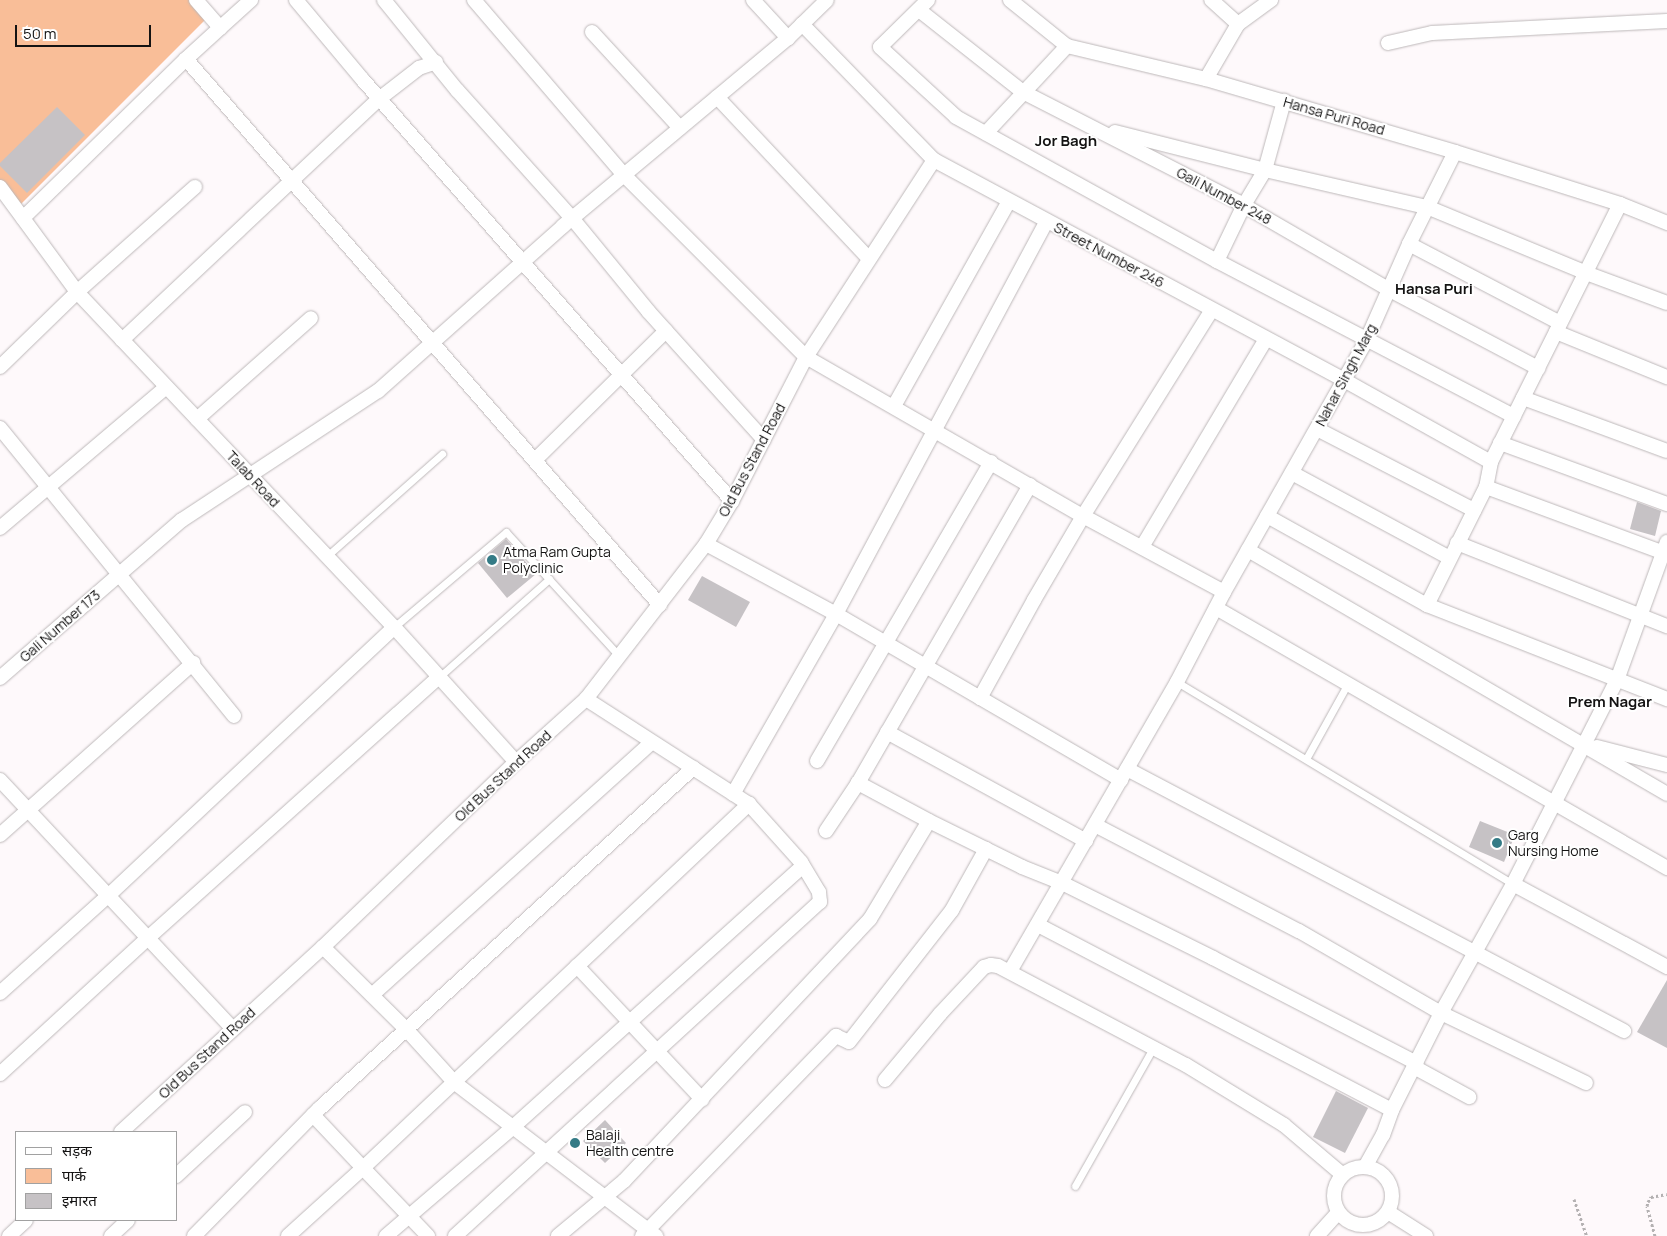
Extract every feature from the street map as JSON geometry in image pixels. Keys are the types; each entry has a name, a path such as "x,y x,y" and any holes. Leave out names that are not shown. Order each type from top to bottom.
{"street":[{"path":"196,0 220,28"},
{"path":"23,218 186,59 251,0"},
{"path":"296,0 379,99 732,501"},
{"path":"384,0 457,90 572,218 666,331 764,440"},
{"path":"474,0 624,175 806,357 935,429 1084,516 1224,592"},
{"path":"753,0 788,38"},
{"name":"Gali Number 173","path":"0,678 182,520 378,392 572,218 788,38 827,0"},
{"name":"Hansa Puri Road","path":"1010,0 1067,46 1206,79 1284,101 1620,204 1667,223"},
{"path":"1211,0 1238,24"},
{"path":"1206,79 1238,24 1271,0"},
{"path":"924,5 880,47 956,117 1216,261 1514,416"},
{"name":"Gali Number 248","path":"924,5 1023,92 1244,206 1388,289 1538,368"},
{"path":"1388,43 1432,33 1667,21"},
{"name":"Street Number 246","path":"802,24 934,160 1344,380 1491,462"},
{"path":"592,32 680,128"},
{"path":"986,133 1067,46"},
{"path":"186,59 660,605"},
{"path":"122,340 379,99 420,68 436,62"},
{"path":"717,97 869,260"},
{"path":"1216,261 1264,170 1284,101"},
{"path":"1090,126 1264,170 1427,207 1586,274 1667,303"},
{"name":"Nahar Singh Marg","path":"1010,971 1177,682 1224,592 1367,339 1409,244 1455,152"},
{"path":"806,357 934,160"},
{"path":"0,366 77,292 195,187"},
{"name":"Talab Road","path":"2,194 23,218 77,292 394,627 438,678 516,762"},
{"path":"894,406 1010,201"},
{"path":"1427,605 1486,487 1491,462 1500,443 1620,204"},
{"path":"733,794 836,614 1047,221"},
{"path":"1409,244 1558,328 1667,377"},
{"path":"980,698 1034,600 1084,516 1211,310"},
{"path":"197,419 311,318"},
{"path":"535,460 666,331"},
{"path":"1142,548 1266,339"},
{"name":"Old Bus Stand Road","path":"122,1131 324,947 516,762 586,699 706,544 732,501 806,357"},
{"path":"0,528 166,387"},
{"path":"1523,398 1667,451"},
{"path":"0,428 193,663 234,716"},
{"path":"1317,429 1474,510"},
{"path":"1500,443 1667,504"},
{"path":"817,761 991,462"},
{"path":"1292,473 1450,558"},
{"path":"826,831 858,783 1030,485"},
{"path":"1365,1167 1384,1135 1392,1110 1441,1013 1513,884 1617,680 1666,549 1486,487"},
{"path":"1267,516 1427,605 1667,699"},
{"path":"1458,543 1667,626"},
{"path":"706,544 836,614 980,698 1124,775 1475,952 1624,1031"},
{"path":"1248,550 1667,794"},
{"path":"1216,608 1667,868"},
{"path":"0,993 109,895 394,627"},
{"path":"0,834 193,663"},
{"path":"0,1074 149,937 438,678"},
{"path":"455,1236 820,902 819,892 803,866 748,804 586,699"},
{"path":"887,732 1086,841"},
{"path":"372,995 652,742"},
{"path":"1584,744 1667,765"},
{"path":"194,1236 313,1116 693,768"},
{"path":"0,780 149,937 233,1030"},
{"path":"858,783 1022,867 1062,883 1213,958 1415,1065 1469,1098"},
{"path":"288,1236 455,1083 748,804"},
{"path":"558,1236 624,1181 870,919 929,821"},
{"path":"1096,825 1299,931 1441,1013 1586,1083"},
{"path":"324,947 406,1029 455,1083 605,1196 649,1234 836,1036 849,1042 952,910 986,849"},
{"path":"386,1236 513,1126 803,866"},
{"path":"1513,884 1667,967"},
{"path":"1038,925 1392,1110"},
{"path":"885,1080 940,1014 984,967 991,965 1010,971 1153,1048 1284,1125 1343,1175"},
{"path":"578,966 702,1098"},
{"path":"178,1174 245,1112"},
{"path":"313,1116 428,1236"},
{"path":"1365,1167 1375,1169 1390,1183 1392,1203 1388,1212 1381,1220 1372,1225 1363,1226 1353,1224 1338,1213 1333,1195 1335,1186 1343,1175 1356,1168 1365,1167"},
{"path":"1388,1212 1426,1236"},
{"path":"1317,1236 1338,1213"},
{"path":"9,1236 25,1221"},
{"path":"111,1236 127,1221"},
{"path":"1363,1226 1376,1236"}],"lane":[{"path":"327,556 442,454"},
{"path":"394,627 506,532 620,657"},
{"path":"438,678 549,579"},
{"path":"1177,682 1513,884"},
{"path":"1306,759 1348,685"},
{"path":"1075,1186 1153,1048"}],"path":[{"path":"1655,1236 1647,1206 1648,1202 1652,1198 1667,1194"},
{"path":"1574,1199 1587,1236"}],"green space":[{"path":"0,0 189,0 206,19 21,204 0,181"}],"building":[{"path":"57,107 85,135 27,193 0,166 0,163"},
{"path":"1637,502 1661,511 1655,536 1630,529"},
{"path":"506,539 536,574 507,598 478,563"},
{"path":"702,576 750,602 736,627 688,600"},
{"path":"1480,821 1515,835 1504,862 1469,847"},
{"path":"1667,980 1667,1048 1637,1032"},
{"path":"1336,1091 1368,1108 1345,1153 1313,1137"},
{"path":"605,1120 626,1143 605,1163 583,1141"}],"place":[{"name":"Atma Ram Gupta Polyclinic","path":"492,560"},
{"name":"Garg Nursing Home","path":"1497,843"},
{"name":"Balaji Health centre","path":"575,1143"}],"district":[{"name":"Jor Bagh","path":"1066,141"},
{"name":"Hansa Puri","path":"1434,289"},
{"name":"Prem Nagar","path":"1610,702"}]}
